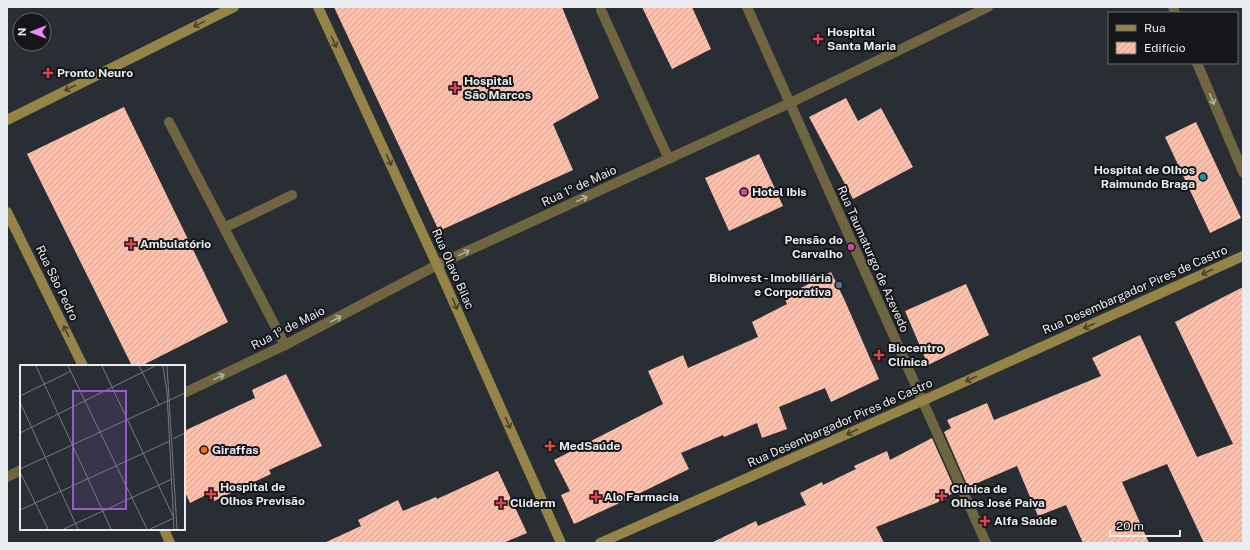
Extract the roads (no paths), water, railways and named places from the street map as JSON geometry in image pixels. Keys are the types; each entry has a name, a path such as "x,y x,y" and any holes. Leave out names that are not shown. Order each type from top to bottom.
{"street":[{"path":"7,120 234,7"},
{"name":"Rua Olavo Bilac","path":"318,7 437,265 561,543"},
{"name":"Rua Taumaturgo de Azevedo","path":"746,7 986,543"},
{"name":"Rua 1º de Maio","path":"185,393 285,345 437,265 790,103 988,7"},
{"path":"600,10 669,159"},
{"path":"1197,64 1243,172"},
{"path":"169,122 285,345"},
{"path":"224,228 292,195"},
{"name":"Rua São Pedro","path":"7,212 83,365"},
{"name":"Rua Desembargador Pires de Castro","path":"600,543 922,401 1243,256"},
{"path":"7,477 20,470"},
{"path":"164,530 170,543"}],"place":[{"name":"Hospital Santa Maria","path":"818,39"},
{"name":"Pronto Neuro","path":"48,73"},
{"name":"Hospital São Marcos","path":"455,88"},
{"name":"Hospital de Olhos Raimundo Braga","path":"1203,177"},
{"name":"Hotel Ibis","path":"744,192"},
{"name":"Ambulatório","path":"131,244"},
{"name":"Pensão do Carvalho","path":"851,247"},
{"name":"Bioinvest - Imobiliária e Corporativa","path":"839,285"},
{"name":"Biocentro Clínica","path":"879,355"},
{"name":"MedSaúde","path":"550,446"},
{"name":"Giraffas","path":"204,450"},
{"name":"Hospital de Olhos Previsão","path":"211,494"},
{"name":"Clínica de Olhos José Paiva","path":"942,496"},
{"name":"Alo Farmacia","path":"596,497"},
{"name":"Cliderm","path":"501,503"},
{"name":"Alfa Saúde","path":"985,521"}]}
